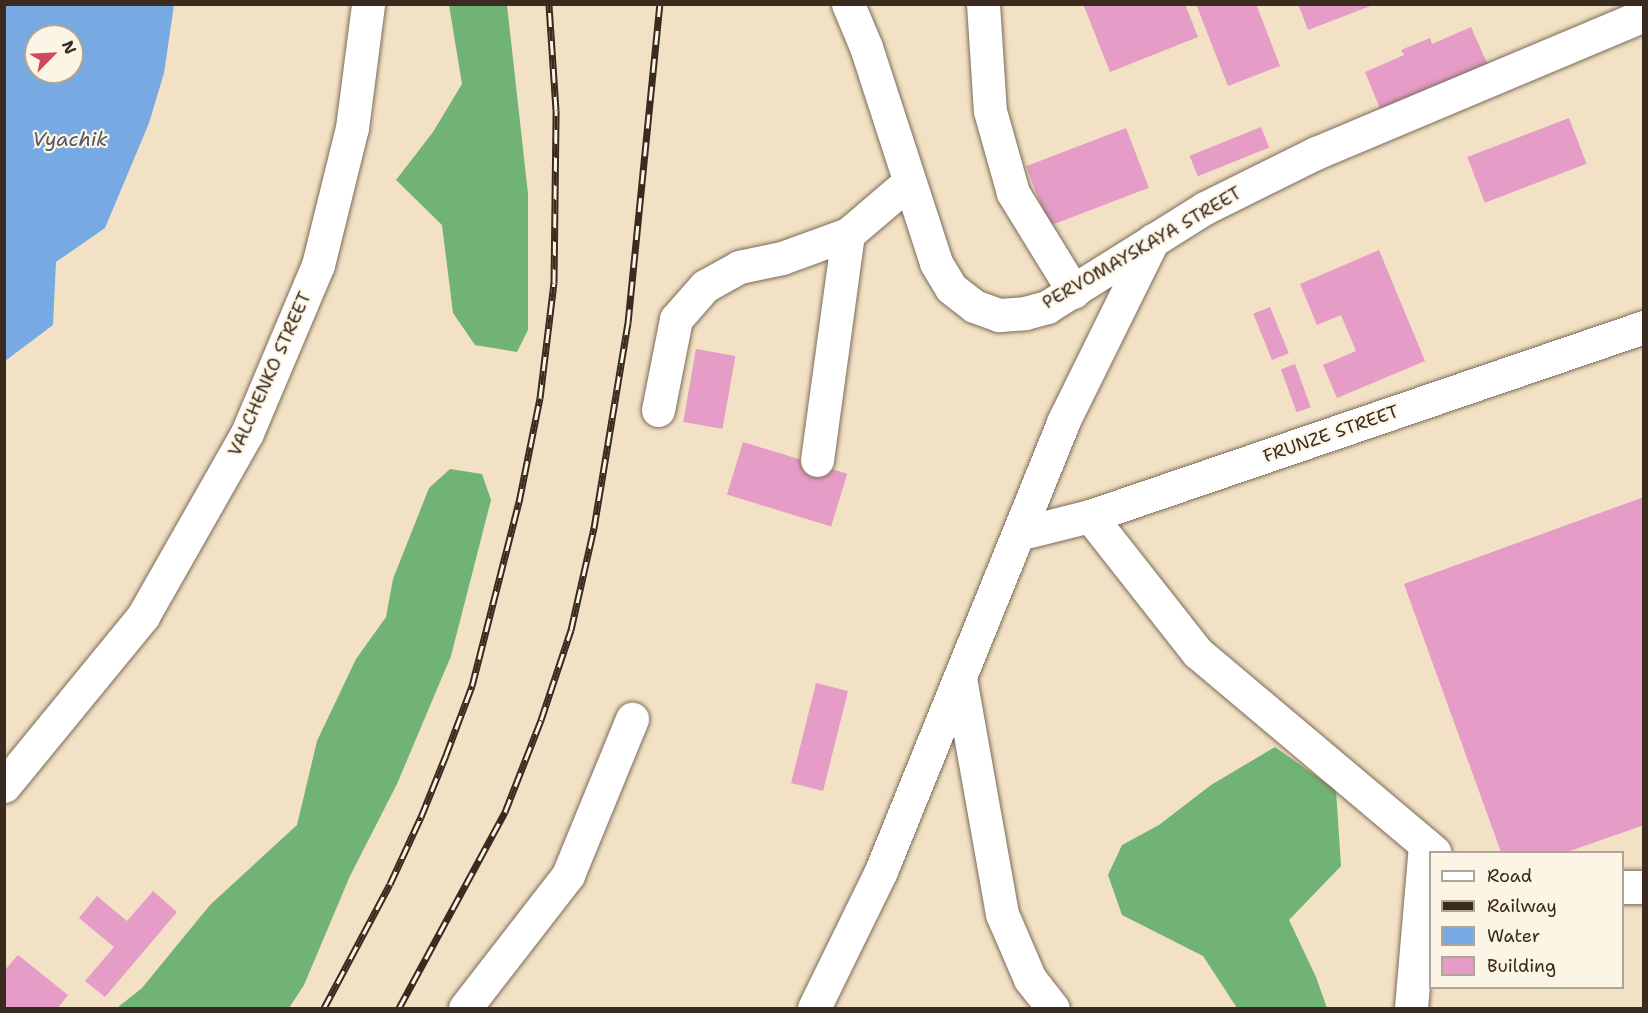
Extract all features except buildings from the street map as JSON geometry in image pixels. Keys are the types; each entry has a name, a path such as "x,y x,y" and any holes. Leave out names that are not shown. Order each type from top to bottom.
{"street":[{"name":"VALCHENKO STREET","path":"4,786 143,616 247,433 318,265 352,128 368,4"},
{"name":"PERVOMAYSKAYA STREET","path":"848,4 866,47 936,263 951,288 974,306 999,315 1025,313 1047,307 1205,208 1316,153 1644,15"},
{"path":"983,4 990,111 1013,193 1074,292"},
{"path":"658,410 676,319 705,286 739,267 782,258 848,234 909,182"},
{"path":"817,460 848,234"},
{"path":"814,1008 881,871 1063,422 1153,240"},
{"name":"FRUNZE STREET","path":"1018,534 1090,516 1644,327"},
{"path":"1090,516 1198,653 1430,849"},
{"path":"960,676 1002,914 1030,979 1053,1008"},
{"path":"465,1008 568,875 632,719"},
{"path":"1411,1008 1429,857"},
{"path":"1624,887 1644,887"}],"green space":[{"path":"449,5 507,5 528,194 528,330 517,352 475,345 453,313 442,225 396,180 433,132 462,84"},
{"path":"450,469 482,474 491,500 451,656 397,784 350,876 304,985 289,1008 117,1008 142,988 210,905 297,825 317,741 356,659 386,617 393,579 429,488"},
{"path":"1275,747 1336,790 1341,866 1289,920 1316,977 1327,1008 1237,1008 1203,956 1122,915 1108,875 1122,845 1159,825 1211,785"}],"water":[{"name":"Vyachik","path":"5,4 174,5 164,73 149,123 105,228 56,262 53,325 5,361"}],"railway":[{"path":"324,1008 390,884 446,755 472,686 519,502 540,398 554,283 556,110 549,4"},
{"path":"399,1008 505,812 541,720 571,630 594,528 628,323 660,4"}]}
